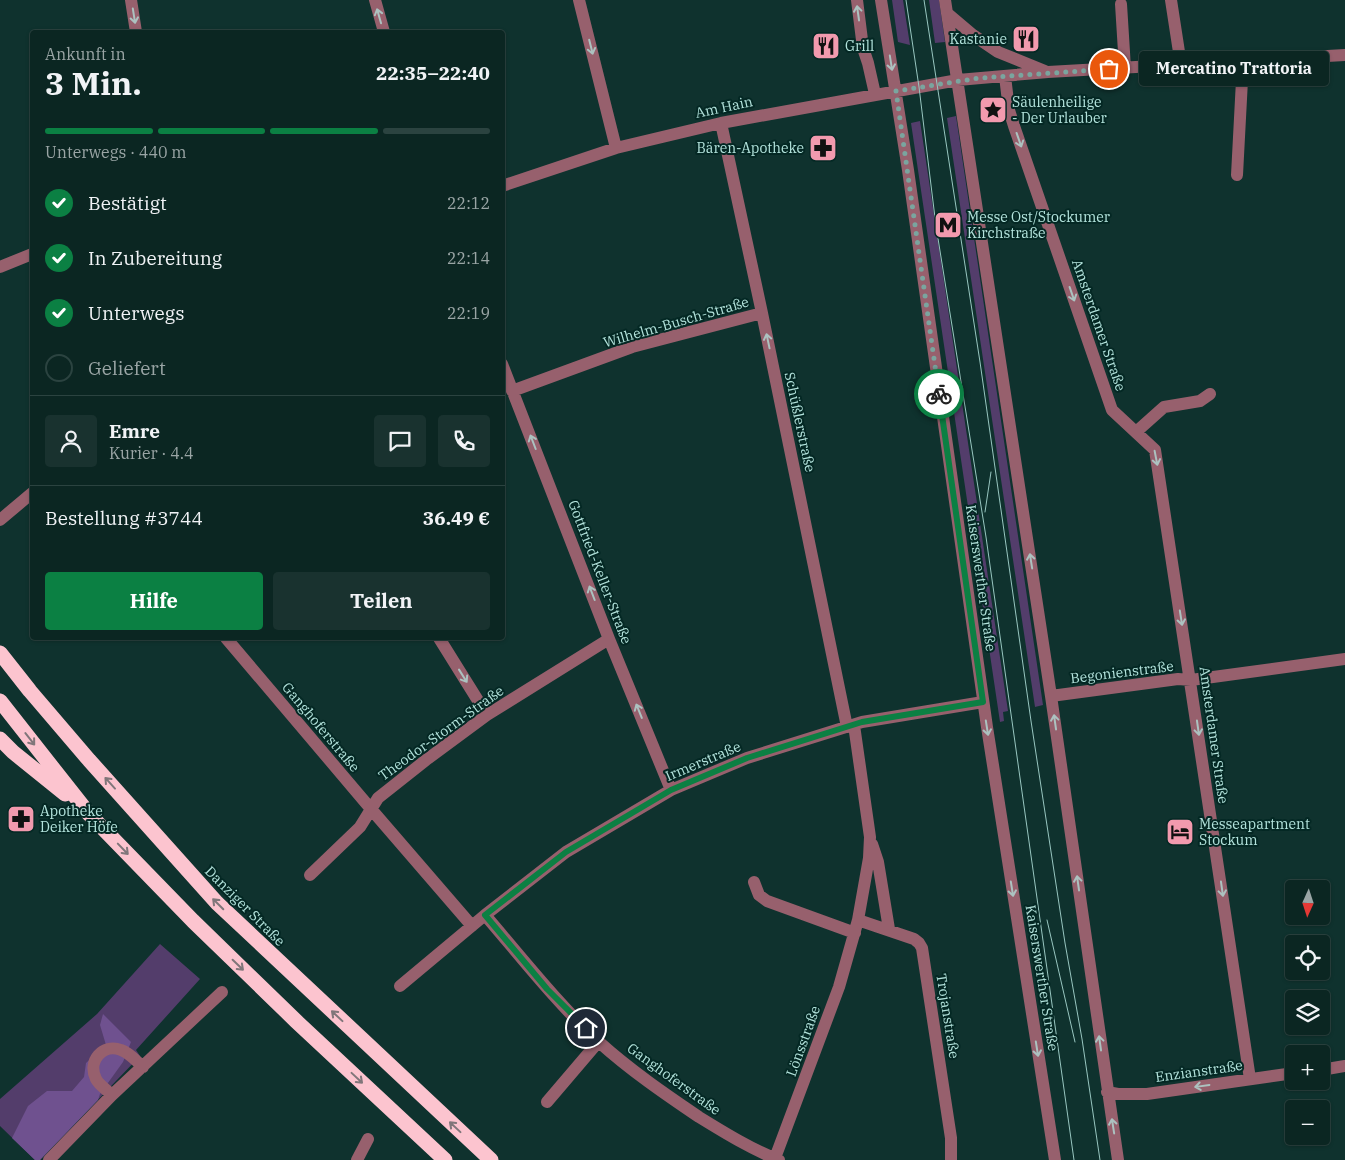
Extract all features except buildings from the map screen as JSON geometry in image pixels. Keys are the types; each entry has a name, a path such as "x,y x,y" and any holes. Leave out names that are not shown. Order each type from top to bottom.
{"highway":[{"name":"Danziger Straße","path":"0,653 89,760 217,903 491,1160"},
{"path":"0,701 90,814 193,920 296,1021 445,1160"},
{"path":"0,739 13,752 90,814"}],"street":[{"path":"131,0 136,30"},
{"path":"375,0 383,30"},
{"path":"579,0 616,148"},
{"path":"856,0 863,48 875,94"},
{"name":"Kaiserswerther Straße","path":"881,0 896,91 983,702 1055,1160"},
{"path":"945,0 1052,696 1118,1160"},
{"path":"1170,0 1180,64"},
{"path":"1121,4 1125,68"},
{"path":"947,13 998,52 1048,72"},
{"name":"Am Hain","path":"505,185 616,148 720,123 958,80 1048,72 1345,55"},
{"path":"1237,175 1243,60"},
{"path":"999,76 1011,65 1022,62"},
{"name":"Amsterdamer Straße","path":"999,76 1014,126 1112,410 1155,450 1250,1079"},
{"name":"Schüßlerstraße","path":"720,123 850,726"},
{"path":"0,267 30,255"},
{"name":"Wilhelm-Busch-Straße","path":"512,390 632,347 762,313"},
{"name":"Gottfried-Keller-Straße","path":"505,372 671,790"},
{"path":"1136,432 1164,407 1200,401 1210,394"},
{"path":"0,520 30,495"},
{"name":"Theodor-Storm-Straße","path":"310,875 360,828 378,798 487,715 610,639"},
{"name":"Ganghoferstraße","path":"228,640 472,926"},
{"path":"440,640 487,715"},
{"name":"Begonienstraße","path":"1052,696 1191,680 1345,659"},
{"name":"Irmerstraße","path":"400,986 485,915 566,852 671,790 747,758 850,726 983,702"},
{"name":"Lönsstraße","path":"850,726 870,837 878,862 889,930"},
{"name":"Lönsstraße","path":"777,1159 839,987 855,933 869,858 870,837"},
{"path":"754,882 759,895 767,901 855,933"},
{"name":"Ganghoferstraße","path":"485,915 547,989 599,1041 635,1071 683,1106 730,1136 777,1159"},
{"name":"Trojanstraße","path":"858,920 914,939 922,948 951,1138 952,1160"},
{"path":"49,1160 112,1095 222,992"},
{"path":"547,1102 599,1041"},
{"path":"112,1095 98,1083 95,1077 93,1070 97,1055 104,1050 120,1049 143,1067"},
{"path":"1330,1068 1345,1066"},
{"name":"Enzianstraße","path":"1107,1092 1148,1094 1285,1074"},
{"path":"357,1160 368,1139"}],"shaded area":[{"path":"892,0 903,0 910,45 898,42"},
{"path":"929,0 939,0 945,42 935,43"},
{"path":"956,116 1043,705 1035,707 947,118"},
{"path":"920,121 1008,711 1003,712 1004,721 1000,722 911,123"},
{"path":"160,944 200,979 136,1050 140,1056 40,1160 35,1160 0,1126 0,1099 97,1014"},
{"path":"103,1014 131,1042 123,1062 100,1094 98,1100 40,1160 35,1160 12,1138 28,1106 47,1091 72,1091 84,1077 86,1063 106,1045 100,1025"}],"tram line":[{"path":"906,0 936,226 986,537 1074,1160"},
{"path":"924,0 980,362 1031,721 1100,1160"},
{"path":"985,512 991,472"},
{"path":"1047,920 1075,1042"}],"way so far":[{"path":"939,394 896,91 958,80 1109,69"}],"place":[{"name":"Kastanie","path":"1026,39"},
{"name":"Grill","path":"826,46"},
{"name":"Mercatino Trattoria","path":"1109,69"},
{"name":"Säulenheilige - Der Urlauber","path":"993,110"},
{"name":"Bären-Apotheke","path":"823,148"},
{"name":"Messe Ost/Stockumer Kirchstraße","path":"948,225"},
{"name":"Apotheke Deiker Höfe","path":"21,819"},
{"name":"Messeapartment Stockum","path":"1180,832"}],"route":[{"path":"586,1028 547,989 485,915 566,852 671,790 747,758 862,722 983,702 939,394"}]}
